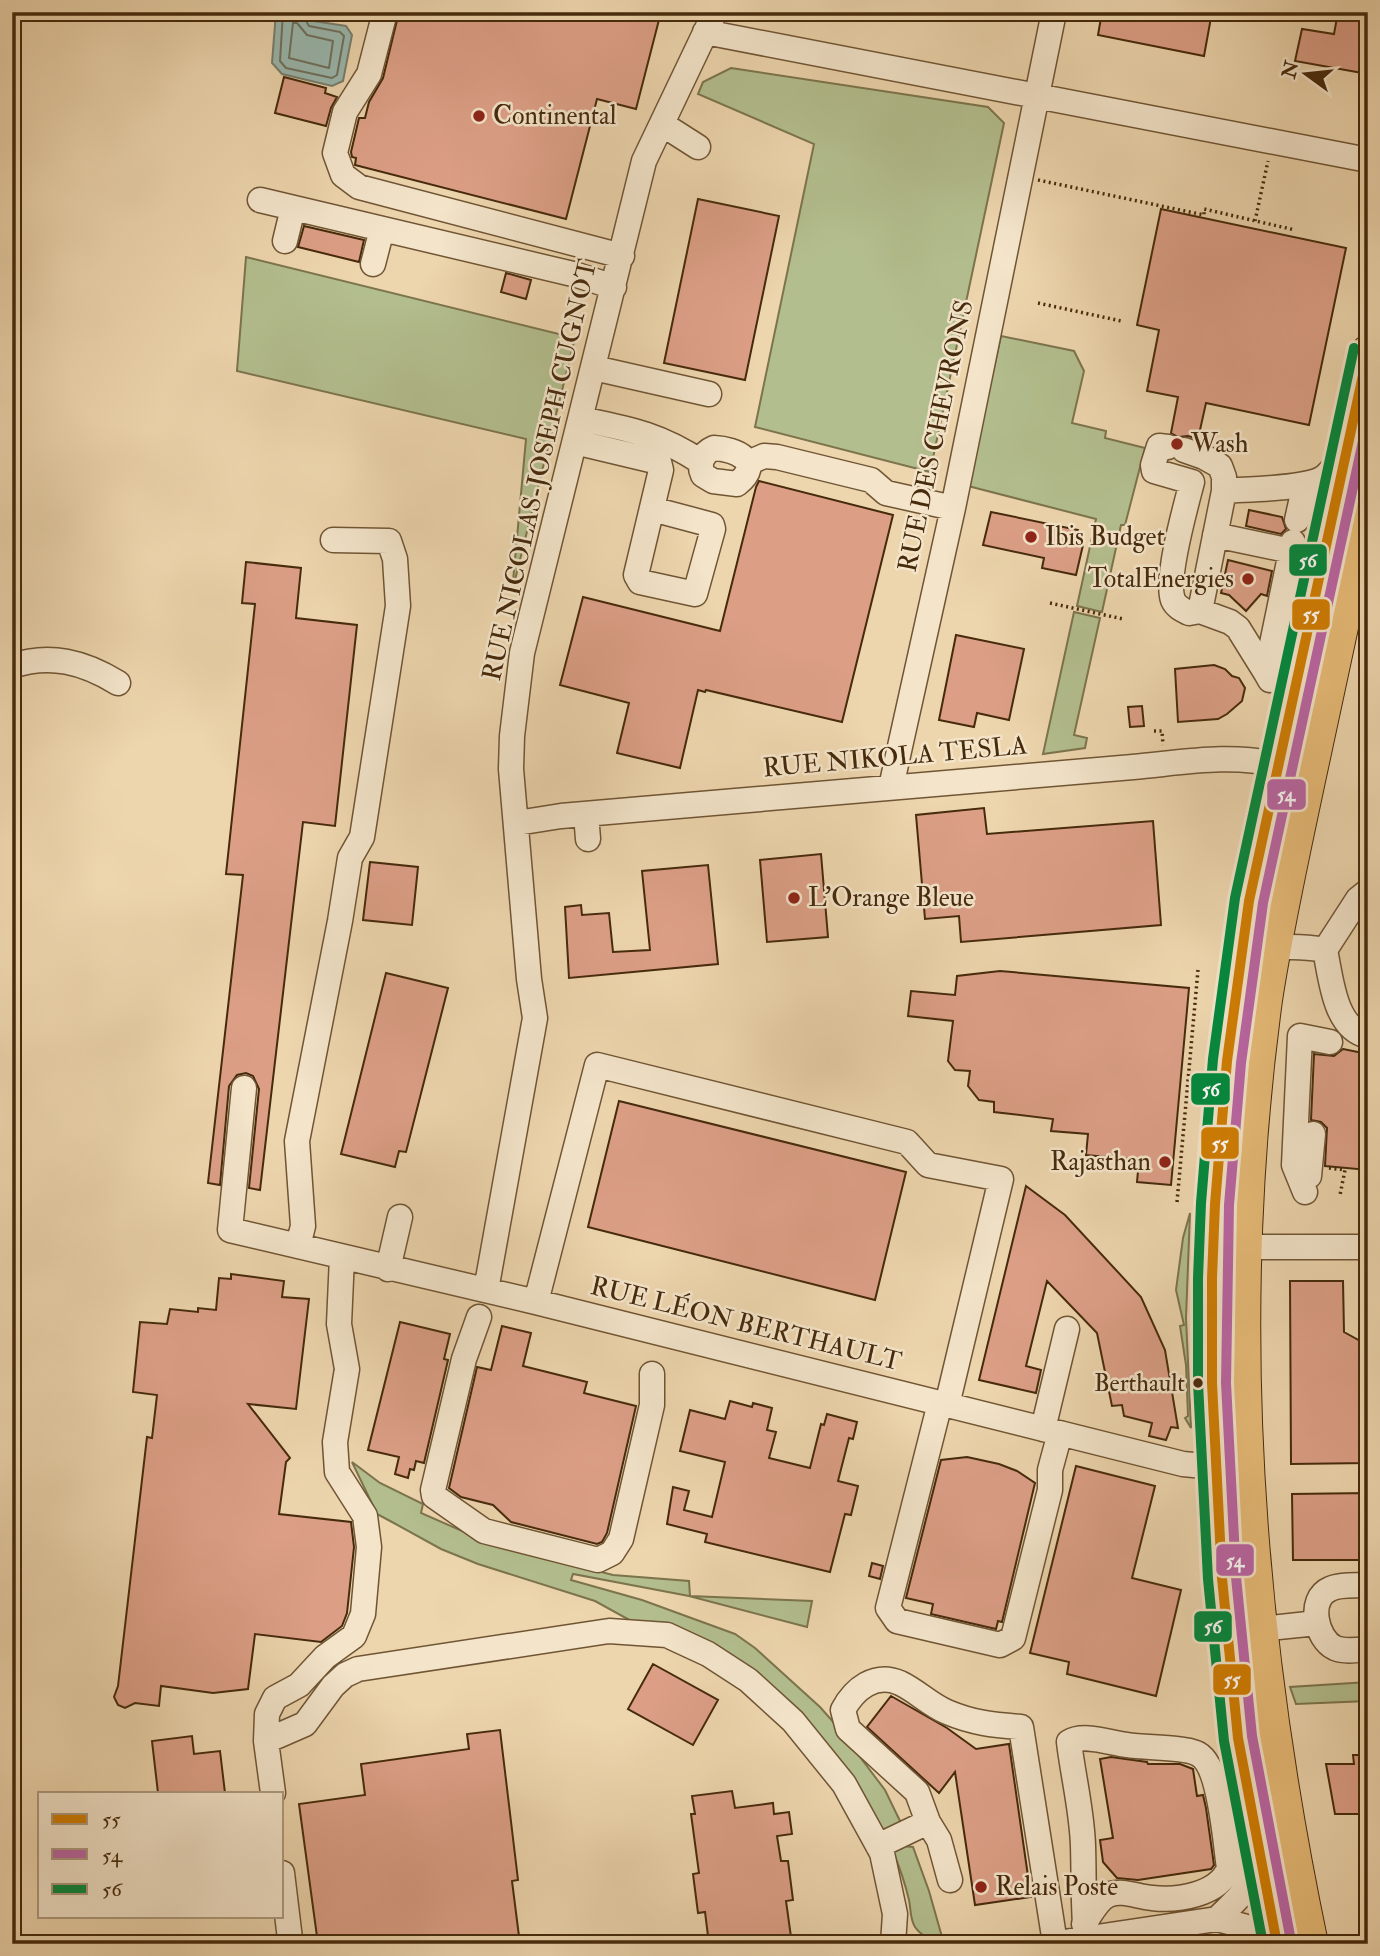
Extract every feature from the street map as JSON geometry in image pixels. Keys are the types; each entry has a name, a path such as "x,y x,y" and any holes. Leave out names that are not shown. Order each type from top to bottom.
{"main road":[{"path":"1277,1944 1238,1738 1226,1626 1214,1467 1213,1246 1219,1144 1241,956 1252,888 1368,351"},
{"path":"1309,1933 1273,1732 1261,1629 1249,1465 1245,1247 1251,1133 1274,947 1360,576 1368,506"}],"street":[{"path":"385,12 369,74 345,112 335,153 343,175 359,187 622,256"},
{"path":"1036,97 1054,12"},
{"path":"710,22 1036,97 1368,160"},
{"name":"RUE NICOLAS-JOSEPH CUGNOT","path":"486,1290 536,1018 529,979 512,769 522,653 644,161 710,22"},
{"name":"RUE DES CHEVRONS","path":"891,786 953,508 1036,97"},
{"path":"662,124 698,147"},
{"path":"260,200 577,275 614,287"},
{"path":"285,241 293,208"},
{"path":"373,264 382,229"},
{"path":"594,368 709,394"},
{"path":"578,430 643,449 659,462 661,470 652,509"},
{"path":"643,449 671,443 701,462 708,450 713,448 737,451 748,463 764,456 777,457 871,480 886,493 953,508"},
{"path":"1200,611 1224,491 1224,477 1220,466 1204,457 1176,448 1159,446 1157,449 1154,471 1192,482 1220,466"},
{"path":"1224,491 1305,484 1321,479 1334,467 1348,446"},
{"path":"1192,482 1173,568 1171,592 1176,606 1189,614 1200,611 1230,622 1238,628 1271,682 1295,689"},
{"path":"1266,673 1305,484"},
{"path":"1215,536 1293,538"},
{"path":"298,1247 303,1226 297,1141 350,858 362,837 398,606 395,559 388,541 334,540"},
{"path":"12,666 43,659 61,660 85,665 118,683"},
{"name":"RUE NIKOLA TESLA","path":"517,823 586,814 891,786 1226,760 1278,765"},
{"path":"586,814 589,839"},
{"path":"1368,891 1348,912 1325,950 1334,992 1346,1021 1356,1033 1368,1036"},
{"path":"1241,956 1274,947 1301,946 1325,950"},
{"path":"1313,1134 1306,1192 1294,1165 1300,1035 1330,1042"},
{"path":"536,1302 597,1065 907,1142 928,1165 1001,1179 888,1608 897,1621 1000,1645 1013,1638 1050,1490 1052,1431 1067,1329"},
{"name":"RUE LÉON BERTHAULT","path":"244,1088 230,1230 536,1302 1183,1464 1214,1467 1249,1465"},
{"path":"388,1269 400,1217"},
{"path":"1213,1246 1368,1247"},
{"path":"272,1792 266,1741 267,1714 275,1698 299,1685 326,1657 354,1636 363,1614 369,1547 365,1516 337,1472 335,1442 347,1369 339,1324 342,1257"},
{"path":"480,1317 464,1359 433,1490 434,1496 446,1506 484,1531 598,1560 612,1553 621,1539 649,1419 652,1374"},
{"path":"1368,1585 1328,1589 1319,1601 1317,1623 1321,1636 1335,1647 1344,1650 1368,1649"},
{"path":"1261,1629 1317,1623"},
{"path":"266,1741 305,1724 333,1686 345,1675 358,1669 609,1631 667,1635 708,1654 748,1680 793,1721 844,1784 878,1846 895,1914 893,1944"},
{"path":"950,1880 939,1840 928,1822 917,1792 848,1729 843,1710 850,1696 859,1687 875,1681 898,1682 943,1710 975,1723 1021,1727 1069,1939"},
{"path":"1217,1919 1244,1892 1250,1876 1232,1757 1238,1738"},
{"path":"1089,1739 1147,1748 1193,1751 1203,1756 1209,1764 1221,1812 1229,1868 1226,1877 1208,1891 1175,1897 1154,1899 1126,1892 1110,1894 1100,1901 1069,1939 1083,1844 1069,1742 1089,1739"},
{"path":"878,1846 928,1822"},
{"path":"284,1892 289,1940"},
{"path":"1175,1897 1179,1925"},
{"path":"1269,1908 1309,1933"},
{"path":"1069,1939 1217,1919 1251,1928 1277,1944"}],"path":[{"path":"1255,221 1271,142"},
{"path":"1020,177 1204,215 1204,209 1295,230"},
{"path":"1038,303 1121,321"},
{"path":"1050,603 1122,619"},
{"path":"1177,1202 1198,970"},
{"path":"1340,1195 1345,1170"}],"green space":[{"path":"731,68 988,107 1004,123 930,472 755,427 814,144 698,94 703,82"},
{"path":"246,257 575,338 512,592 526,439 237,371"},
{"path":"1001,336 1074,351 1084,371 1072,423 1106,431 1105,438 1145,448 1125,525 1121,525 1102,612 1077,606 1096,519 968,486"},
{"path":"1074,612 1100,618 1074,735 1087,738 1085,748 1043,754"},
{"path":"1190,1213 1186,1318 1191,1428 1185,1418 1188,1416 1186,1365 1180,1326 1184,1325 1176,1290 1183,1238"},
{"path":"352,1462 380,1483 423,1504 421,1513 492,1544 613,1575 689,1581 690,1596 812,1601 807,1627 689,1596 573,1574 571,1580 642,1600 735,1634 755,1648 835,1724 885,1790 901,1823 882,1836 793,1710 595,1601 478,1564 441,1549 377,1514"},
{"path":"1243,1546 1290,1882 1282,1884 1271,1821 1261,1804 1229,1547"},
{"path":"1368,1682 1368,1701 1296,1704 1290,1687"},
{"path":"903,1846 913,1847 944,1944 924,1936 913,1924 906,1888 893,1852"}],"water":[{"path":"276,12 314,12 313,21 346,26 352,35 343,81 332,86 282,74 272,63"}],"building":[{"name":"Continental","path":"399,12 661,12 636,109 597,99 566,219 355,165 356,158 352,157 351,152 359,118 365,118 369,102 383,78"},
{"path":"1102,12 1212,12 1204,56 1098,35"},
{"path":"1338,12 1364,12 1359,39 1368,41 1368,74 1295,61 1302,29 1334,34"},
{"path":"284,77 326,88 325,93 337,97 326,126 275,113"},
{"path":"698,199 779,216 745,380 664,363"},
{"path":"1161,209 1346,248 1309,425 1206,403 1198,439 1178,437 1171,433 1178,397 1147,391 1159,330 1137,325"},
{"path":"304,226 364,240 359,262 298,247"},
{"path":"506,273 531,280 526,299 501,292"},
{"path":"759,481 893,515 842,722 698,690 680,768 617,753 629,703 560,685 583,597 720,631"},
{"path":"1249,510 1282,517 1286,529 1281,534 1246,526"},
{"name":"Ibis Budget","path":"991,512 1078,530 1076,543 1083,545 1076,575 1042,568 1044,558 983,545"},
{"name":"TotalEnergies","path":"1228,560 1272,571 1267,596 1261,594 1246,611 1229,595 1221,593"},
{"path":"246,562 301,568 296,618 357,625 335,826 303,822 260,1190 249,1188 259,1089 253,1076 246,1073 237,1075 229,1086 220,1185 208,1183 243,875 226,874 255,604 242,603"},
{"path":"956,635 1024,649 1009,720 977,713 974,727 939,720"},
{"path":"1214,665 1239,678 1245,688 1242,701 1218,719 1178,722 1175,669"},
{"path":"1142,706 1144,726 1130,727 1128,707"},
{"path":"984,808 987,834 1153,821 1161,925 961,942 959,916 925,919 916,815"},
{"name":"L'Orange Bleue","path":"821,854 828,937 767,942 760,860"},
{"path":"370,862 418,867 412,925 363,920"},
{"path":"708,865 718,964 569,978 565,907 581,905 582,915 609,913 613,952 650,950 642,871"},
{"path":"1000,971 1189,988 1171,1185 1137,1182 1139,1160 1086,1155 1088,1134 1051,1131 1053,1119 994,1112 994,1102 979,1100 968,1086 970,1071 955,1070 948,1061 953,1021 908,1016 911,991 955,995 957,976"},
{"path":"386,973 448,988 406,1152 399,1151 395,1167 341,1154"},
{"path":"1343,1049 1368,1054 1368,1170 1325,1166 1327,1128 1321,1122 1311,1120 1314,1054 1334,1056"},
{"path":"619,1101 906,1172 875,1300 588,1227"},
{"path":"1026,1186 1065,1215 1141,1297 1165,1350 1178,1428 1171,1427 1166,1440 1149,1436 1152,1423 1124,1416 1122,1405 1112,1406 1097,1333 1047,1281 1026,1366 1041,1370 1036,1393 979,1380"},
{"path":"231,1274 284,1281 282,1297 309,1299 296,1409 248,1404 290,1458 286,1462 279,1514 351,1522 354,1547 347,1613 342,1626 321,1642 255,1634 248,1689 213,1693 161,1686 159,1706 135,1703 125,1708 118,1705 114,1697 118,1686 147,1437 152,1438 157,1395 133,1392 140,1322 167,1324 170,1309 198,1312 198,1308 216,1310 219,1278 231,1279"},
{"path":"1290,1281 1343,1281 1344,1332 1362,1342 1368,1349 1368,1463 1291,1464"},
{"path":"400,1322 450,1334 444,1359 448,1360 424,1463 416,1461 408,1478 395,1474 399,1457 368,1450"},
{"path":"502,1326 531,1333 523,1366 587,1382 584,1393 636,1406 607,1533 602,1542 597,1544 511,1522 493,1505 461,1497 449,1488 477,1367 491,1370"},
{"path":"730,1401 752,1407 753,1403 772,1408 767,1430 776,1432 769,1458 810,1468 821,1424 824,1425 827,1414 857,1422 853,1439 849,1438 838,1481 858,1486 851,1515 845,1514 830,1572 705,1542 707,1534 667,1524 673,1487 689,1491 684,1510 712,1517 725,1462 680,1451 690,1410 725,1419"},
{"path":"967,1457 999,1464 1017,1471 1035,1483 1002,1622 998,1621 996,1629 931,1614 933,1604 906,1598 941,1460"},
{"path":"1076,1466 1155,1486 1132,1578 1181,1590 1156,1696 1067,1674 1069,1662 1030,1653"},
{"path":"1368,1493 1368,1560 1293,1560 1292,1494"},
{"path":"872,1563 883,1566 880,1579 869,1576"},
{"path":"653,1664 718,1700 693,1745 628,1709"},
{"path":"891,1696 947,1728 976,1749 1009,1744 1031,1897 975,1905 955,1772 939,1793 867,1727"},
{"path":"500,1730 518,1880 512,1881 520,1944 318,1944 299,1804 365,1795 361,1764 469,1749 467,1734"},
{"path":"192,1736 194,1754 220,1751 225,1792 158,1792 152,1741"},
{"path":"1353,1755 1368,1755 1368,1814 1335,1814 1326,1764 1354,1764"},
{"path":"1111,1757 1148,1764 1180,1764 1193,1769 1197,1796 1203,1795 1206,1808 1214,1865 1211,1869 1138,1880 1117,1878 1103,1862 1100,1840 1113,1838 1100,1759"},
{"path":"732,1791 735,1808 773,1803 774,1814 789,1812 792,1834 777,1836 781,1861 788,1861 793,1900 786,1901 792,1944 709,1944 705,1912 698,1913 693,1874 699,1873 691,1814 695,1814 692,1796"}],"transit line":[{"name":"56","path":"1263,1944 1224,1741 1208,1579 1198,1383 1201,1203 1213,1059 1235,898 1354,348"},
{"name":"55","path":"1277,1944 1238,1738 1222,1578 1212,1383 1215,1204 1227,1061 1249,901 1368,352"},
{"name":"54","path":"1291,1941 1252,1736 1236,1577 1226,1383 1229,1205 1241,1063 1263,903 1368,418"}],"place":[{"name":"Continental","path":"479,116"},
{"name":"Wash","path":"1177,444"},
{"name":"Ibis Budget","path":"1031,537"},
{"name":"TotalEnergies","path":"1248,579"},
{"name":"L'Orange Bleue","path":"794,898"},
{"name":"Rajasthan","path":"1165,1162"},
{"name":"Berthault","path":"1198,1383"},
{"name":"Relais Poste","path":"981,1887"}]}
